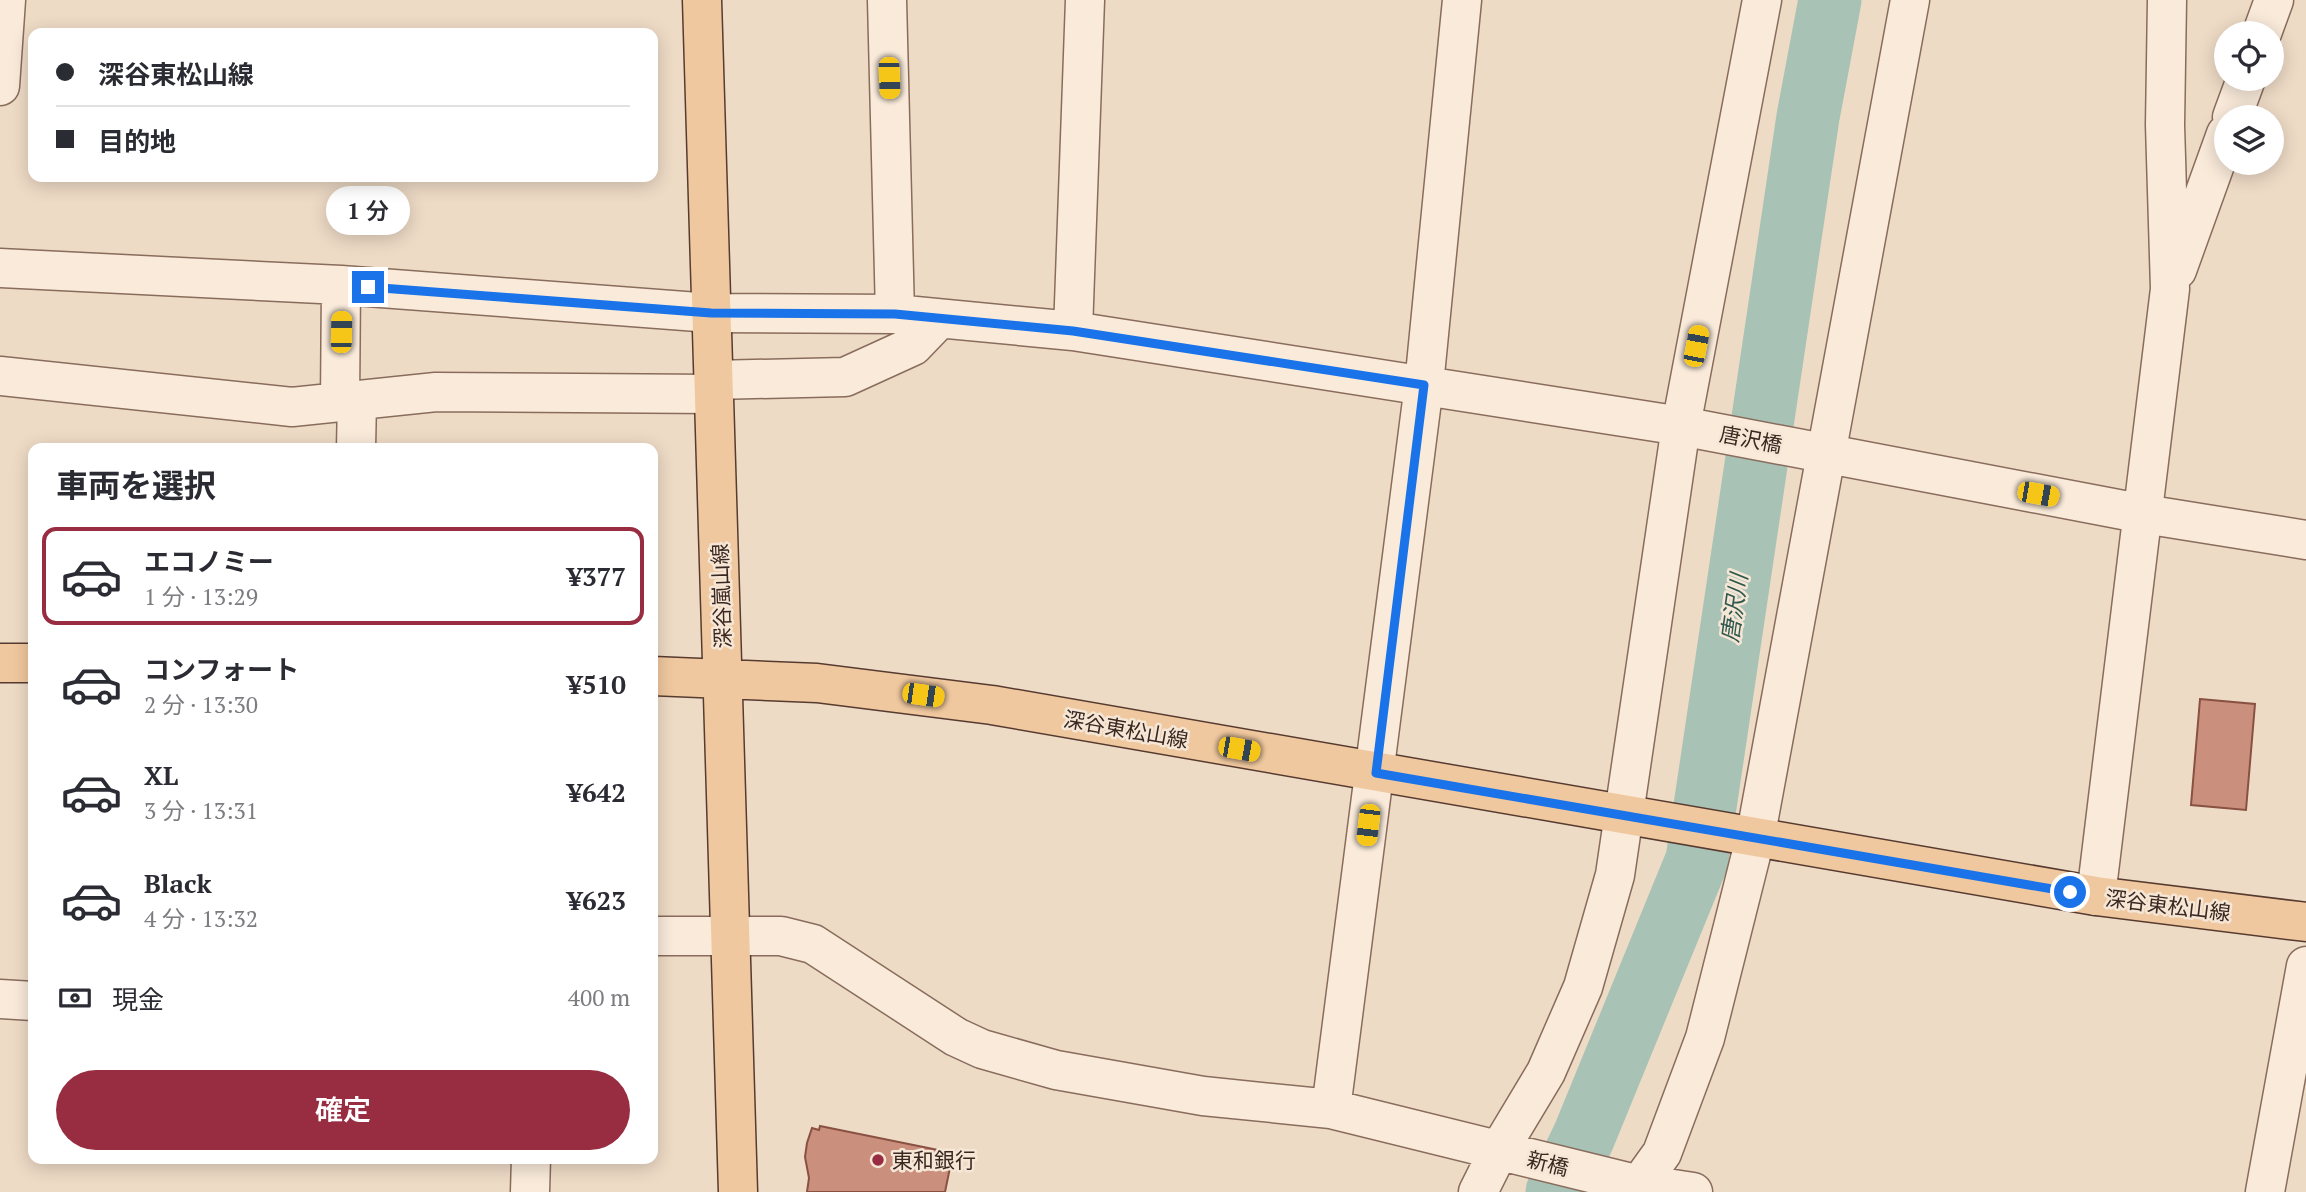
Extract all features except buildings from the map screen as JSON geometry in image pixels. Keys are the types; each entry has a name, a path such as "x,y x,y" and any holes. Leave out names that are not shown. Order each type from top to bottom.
{"main road":[{"name":"深谷嵐山線","path":"702,0 738,1192"},
{"path":"0,663 28,663"},
{"name":"深谷東松山線","path":"658,676 817,683 900,692 2096,896 2306,922"}],"street":[{"path":"0,86 6,0"},
{"path":"887,0 895,314"},
{"path":"1073,331 1085,0"},
{"path":"1331,1109 1424,385 1462,0"},
{"path":"1478,1192 1505,1153 1546,1072 1583,987 1630,817 1688,427 1762,0"},
{"path":"1633,1186 1662,1153 1705,1038 1748,838 1816,452 1910,0"},
{"path":"2096,896 2170,289 2165,125 2167,0"},
{"path":"2266,21 2274,0"},
{"path":"2170,289 2214,167"},
{"name":"唐沢橋","path":"0,268 341,285 711,313 895,314 1073,331 1688,427 2144,514 2306,540"},
{"path":"341,285 349,401 355,443"},
{"path":"0,376 292,407 436,392 713,387 845,377 913,346 939,318"},
{"name":"新橋","path":"658,936 781,936 813,944 956,1037 1056,1070 1203,1096 1331,1109 1633,1186 1693,1192"},
{"path":"2265,1192 2306,966"},
{"path":"0,999 28,1001"},
{"path":"530,1192 531,1164"}],"waterway":[{"name":"唐沢川","path":"1557,1192 1584,1136 1697,860 1808,117 1830,0"}],"place":[{"name":"東和銀行","path":"878,1160"}],"route":[{"path":"368,287 711,313 895,314 1073,331 1424,385 1376,773 2070,892"}]}
